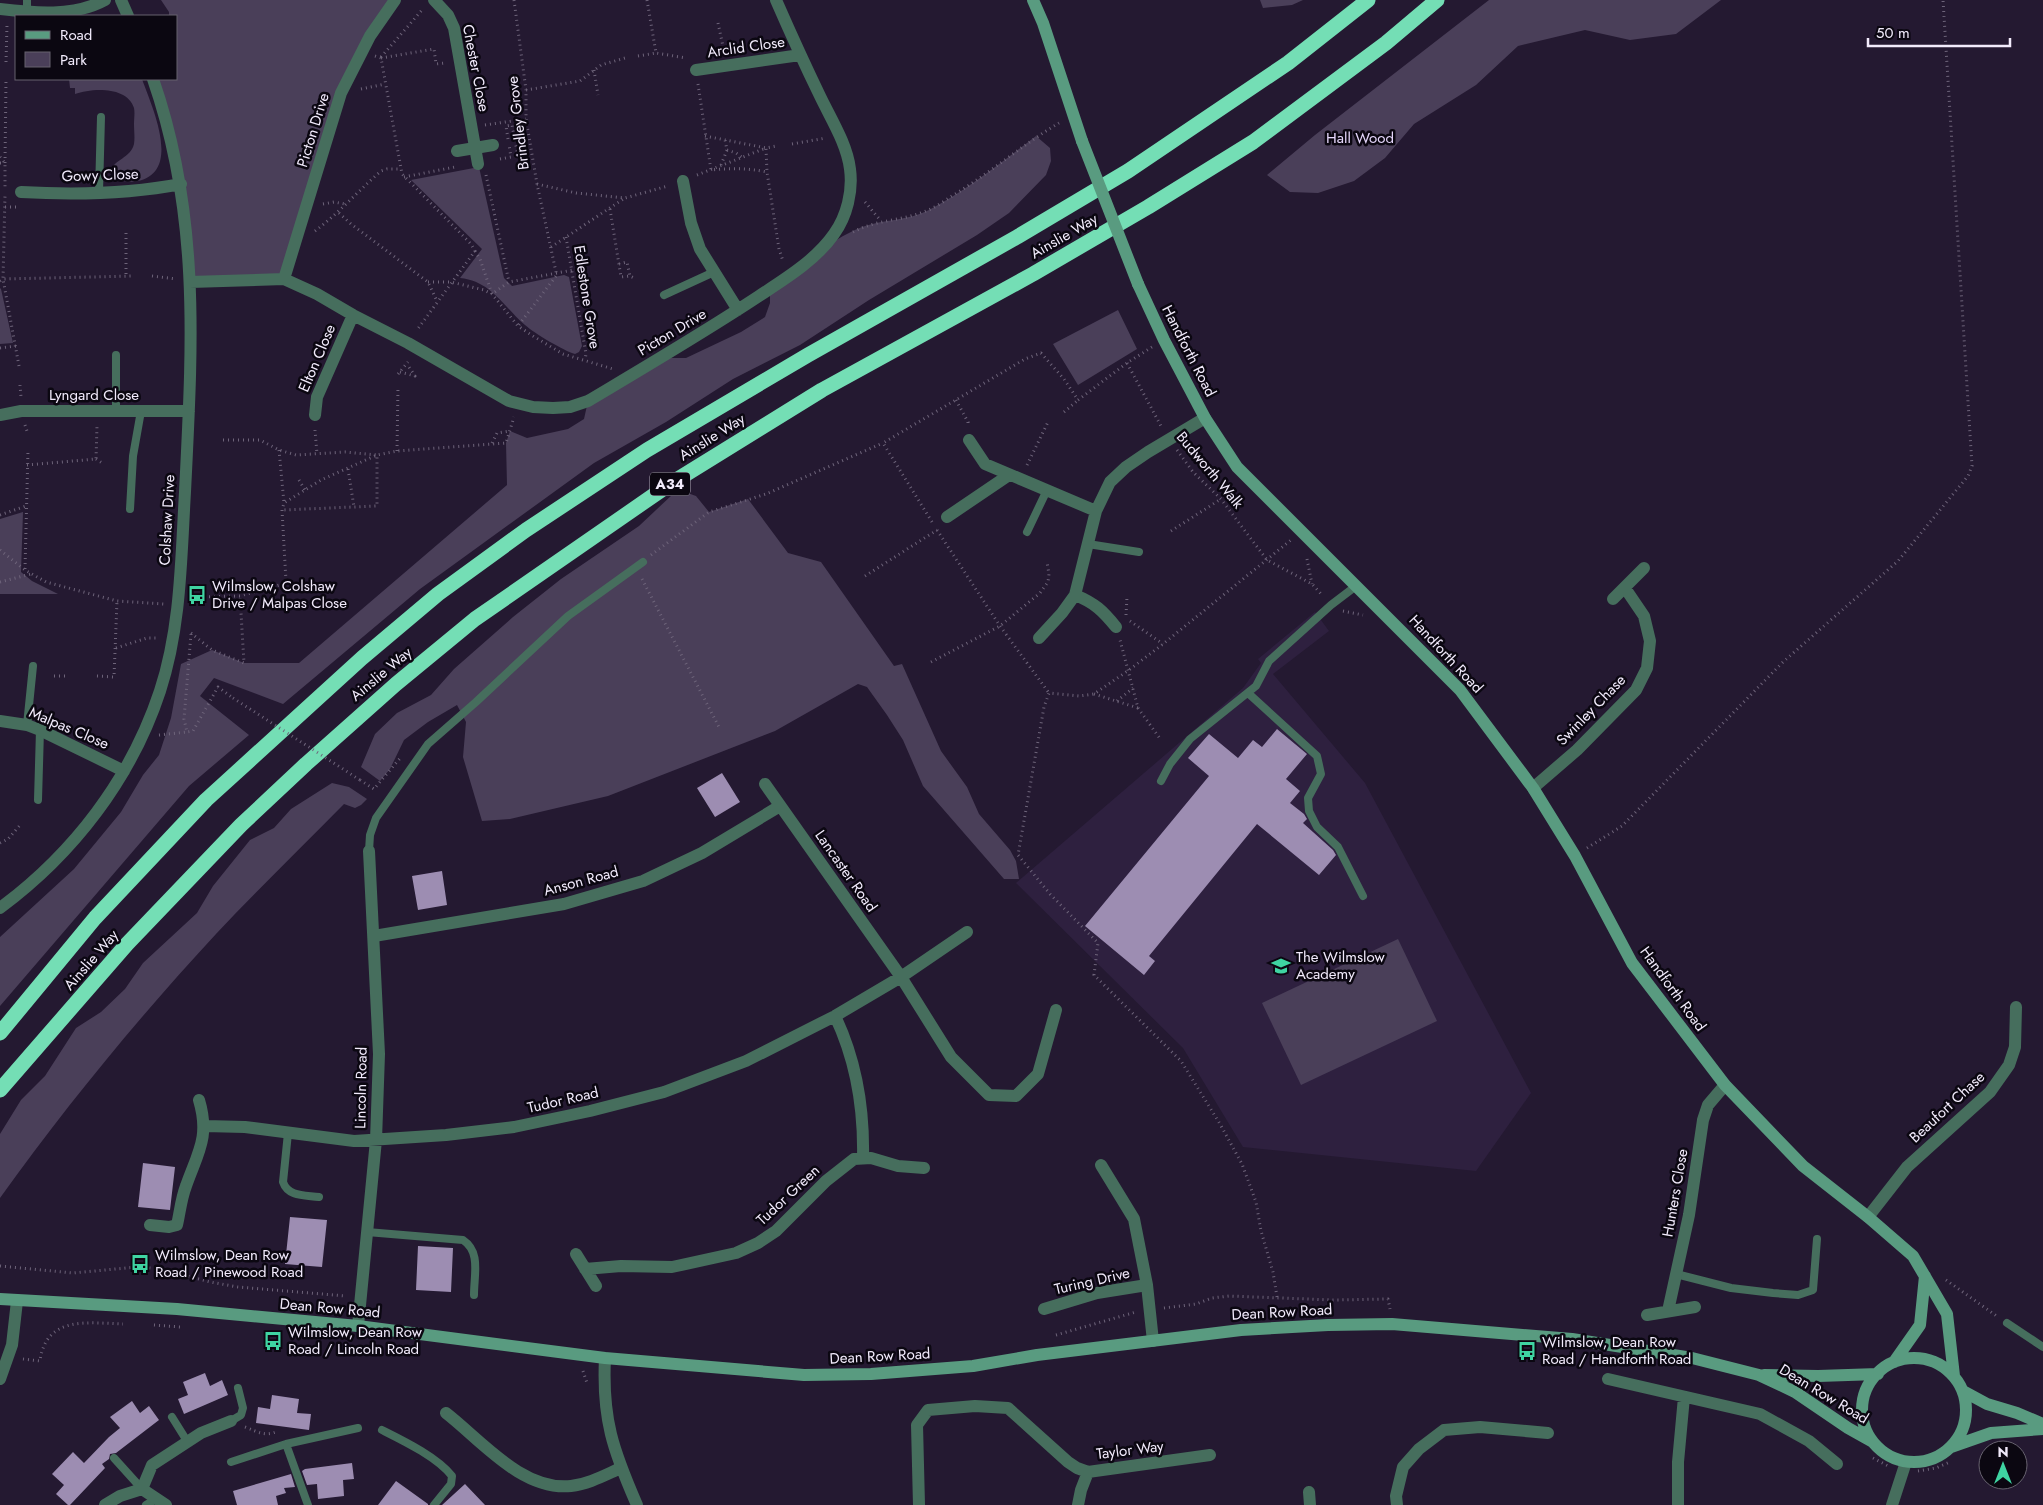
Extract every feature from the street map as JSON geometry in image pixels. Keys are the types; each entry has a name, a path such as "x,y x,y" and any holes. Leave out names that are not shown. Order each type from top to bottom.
{"highway":[{"name":"Ainslie Way","path":"0,1032 95,918 206,800 362,658 438,594 526,530 647,450 808,355 1017,237 1128,170 1288,63 1368,0"},
{"name":"Ainslie Way","path":"0,1090 127,944 241,825 396,684 475,619 670,484 814,396 1115,226 1253,142 1386,43 1437,0"}],"main road":[{"name":"Handforth Road","path":"1033,0 1043,23 1082,141 1138,284 1164,340 1205,418 1237,467 1460,690 1533,788 1575,856 1632,963 1725,1085 1803,1166 1868,1217 1913,1256 1947,1314 1954,1376"},
{"path":"1926,1276 1920,1325 1894,1362 1878,1374 1868,1386 1863,1403 1864,1424 1873,1442 1888,1455 1906,1462 1924,1461 1940,1455 1951,1447 1991,1433 2043,1429"},
{"name":"Dean Row Road","path":"0,1299 177,1310 358,1326 605,1358 804,1375 871,1374 973,1366 1037,1355 1242,1330 1328,1325 1392,1324 1581,1341 1692,1358 1759,1375 1795,1392 1848,1428 1873,1442"},
{"path":"1894,1362 1907,1359 1929,1360 1954,1376 1963,1391 1966,1420 1961,1433 1951,1447"},
{"name":"Dean Row Road","path":"1759,1375 1878,1374"},
{"path":"1963,1391 1987,1404 2018,1413 2043,1424"}],"street":[{"path":"4,9 27,6 70,12 105,0"},
{"path":"121,0 128,15"},
{"name":"Picton Drive","path":"284,279 324,142 341,93 370,36 395,0"},
{"name":"Picton Drive","path":"190,282 284,279 317,294 408,343 509,402 533,407 570,407 588,401 738,310 792,273 820,250 833,236 841,223 850,187 847,152 800,55 776,0"},
{"name":"Chester Close","path":"429,4 445,11 454,28 474,148 481,168"},
{"name":"Arclid Close","path":"702,70 800,55"},
{"name":"Colshaw Drive","path":"0,908 51,865 76,839 106,799 141,737 160,693 173,638 178,605 189,411 190,282 181,184 165,113 153,80"},
{"path":"457,151 493,145"},
{"path":"683,181 694,235 738,310"},
{"name":"Gowy Close","path":"27,192 145,190 181,184"},
{"name":"Elton Close","path":"314,415 317,397 353,315"},
{"name":"Lyngard Close","path":"0,416 21,411 189,411"},
{"path":"1039,638 1062,613 1075,595 1096,511 1110,482 1126,467 1168,439 1205,418"},
{"path":"969,440 985,464 1021,480 1032,482 1096,511"},
{"path":"947,517 1009,475"},
{"path":"1613,599 1644,568"},
{"name":"Swinley Chase","path":"1533,788 1577,750 1636,690 1648,668 1650,641 1644,616 1625,588"},
{"path":"1075,595 1091,601 1116,627"},
{"name":"Malpas Close","path":"0,721 27,725 40,730 124,770"},
{"name":"Lancaster Road","path":"765,784 901,977"},
{"name":"Anson Road","path":"374,936 564,904 643,881 702,853 780,806"},
{"name":"Lincoln Road","path":"358,1326 376,1140 379,1054 369,851"},
{"name":"Tudor Road","path":"205,1126 245,1127 335,1140 376,1140 514,1128 590,1111 664,1092 746,1061 835,1016 901,977 968,932"},
{"path":"901,977 950,1057 989,1095 1016,1096 1038,1074 1056,1010"},
{"name":"Beaufort Chase","path":"1868,1217 1907,1167 1990,1092 2009,1065 2015,1047 2016,1007"},
{"path":"835,1016 848,1046 860,1096 864,1130 863,1157 898,1166 924,1168"},
{"name":"Hunters Close","path":"1668,1311 1689,1215 1704,1120 1708,1105 1725,1085"},
{"path":"150,1225 169,1227 177,1225 185,1188 198,1156 205,1126 199,1100"},
{"name":"Tudor Green","path":"586,1269 612,1266 672,1266 736,1254 776,1231 845,1165 854,1159 863,1157"},
{"name":"Turing Drive","path":"1101,1165 1134,1219 1147,1285 1153,1341"},
{"path":"576,1254 596,1286"},
{"name":"Turing Drive","path":"1044,1308 1097,1293 1147,1285"},
{"path":"0,1379 12,1345 17,1300"},
{"path":"1647,1315 1695,1307"},
{"path":"605,1358 604,1394 612,1443 638,1505"},
{"path":"1608,1379 1760,1414 1809,1440 1837,1464"},
{"path":"1678,1505 1678,1462 1684,1397"},
{"path":"919,1505 917,1425 928,1410 974,1406 1008,1408 1068,1462 1088,1472"},
{"path":"446,1413 516,1473 550,1486 571,1486 587,1482 621,1468"},
{"path":"105,1505 120,1496 142,1489 152,1465 201,1433 231,1420"},
{"path":"1397,1505 1396,1496 1403,1467 1419,1450 1444,1430 1480,1427 1548,1433"},
{"name":"Taylor Way","path":"1078,1505 1088,1472 1210,1456"},
{"path":"1892,1505 1906,1462"},
{"path":"142,1489 156,1503"},
{"path":"1310,1492 1310,1505"}],"lane":[{"path":"99,192 101,117"},
{"path":"664,295 714,272"},
{"path":"116,355 116,411"},
{"path":"130,509 133,456 141,411"},
{"path":"1027,532 1047,490"},
{"path":"1088,544 1139,552"},
{"path":"369,851 370,835 376,818 428,744 568,616 643,562"},
{"path":"1161,781 1170,764 1190,739 1256,686 1269,661 1331,605 1356,586"},
{"path":"27,725 33,666"},
{"path":"1248,693 1317,756 1321,774 1308,798 1309,811 1317,827 1338,847 1363,896"},
{"path":"38,800 40,730"},
{"path":"288,1133 282,1182 285,1189 292,1193 318,1196"},
{"path":"367,1232 463,1240 470,1245 475,1253 474,1294"},
{"path":"1676,1274 1731,1288 1798,1295 1813,1290 1817,1239"},
{"path":"2007,1323 2043,1347"},
{"path":"231,1420 241,1415 243,1408 238,1388"},
{"path":"172,1417 187,1441"},
{"path":"231,1462 286,1444 358,1428"},
{"path":"382,1430 414,1448 447,1470 452,1476 451,1484 434,1505"},
{"path":"286,1444 308,1505"},
{"path":"114,1458 142,1489"}],"path":[{"name":"Brindley Grove","path":"514,0 526,90 526,119 536,184 592,195 625,198"},
{"path":"1575,856 1622,826 1783,662 1898,560 1968,476 1972,466 1943,0"},
{"path":"381,58 429,4"},
{"path":"4,9 6,62"},
{"path":"717,56 725,54 718,23"},
{"path":"370,36 380,42 374,55 381,58 434,49 436,64 461,61"},
{"path":"638,56 656,53"},
{"path":"381,58 400,169 404,177 471,244 480,259 492,294"},
{"path":"526,90 580,81 608,62 624,58"},
{"path":"594,70 598,95"},
{"path":"6,79 1,280 19,366"},
{"path":"0,93 6,93"},
{"path":"849,234 881,221 896,220 927,211 965,188 1036,136 1074,114"},
{"path":"492,123 519,120"},
{"path":"706,136 766,148"},
{"path":"792,144 839,136"},
{"path":"721,165 727,150 725,140"},
{"path":"711,170 766,148 776,146"},
{"path":"766,148 767,172 779,249 783,261 792,273"},
{"path":"727,150 743,158"},
{"path":"0,158 5,163"},
{"path":"0,163 5,163"},
{"path":"481,168 509,282"},
{"path":"711,170 730,168 767,172"},
{"path":"294,246 339,213 345,204 381,171 400,169"},
{"name":"Brindley Grove","path":"551,246 625,198 683,181 711,170"},
{"path":"518,326 556,276 536,184"},
{"path":"850,187 881,221"},
{"path":"306,207 334,202 345,204"},
{"path":"610,209 621,277 630,276 634,278"},
{"path":"339,213 350,224 428,282 438,300"},
{"path":"126,233 126,276"},
{"name":"Edlestone Grove","path":"566,237 586,354 585,360"},
{"path":"408,343 475,251"},
{"path":"619,264 627,262 630,276"},
{"path":"492,294 509,282 573,270"},
{"path":"1,280 134,276"},
{"path":"152,276 190,282"},
{"path":"428,282 451,282 473,286 492,294"},
{"name":"Edlestone Grove","path":"492,294 518,326 563,354 604,365"},
{"path":"0,348 16,346"},
{"name":"Budworth Walk","path":"1127,363 1168,439 1193,472 1220,499 1267,560"},
{"path":"407,364 415,376 400,372 407,364"},
{"path":"397,451 398,386"},
{"path":"956,400 968,422 969,440"},
{"path":"1064,412 1078,400"},
{"path":"96,459 97,411"},
{"path":"314,415 317,454"},
{"path":"1021,480 1048,422"},
{"path":"284,503 321,480 377,455 397,451 506,444 510,431 496,433 492,444"},
{"path":"223,440 260,440 279,450 296,455 345,452 377,455"},
{"path":"643,562 709,512 766,494 883,442"},
{"path":"25,570 28,450"},
{"path":"200,598 240,596 283,584 286,581 282,510 284,503 279,450"},
{"path":"282,510 377,506 377,455"},
{"path":"27,465 96,459 102,463"},
{"path":"348,469 354,507"},
{"path":"298,480 305,490"},
{"path":"1171,531 1220,499"},
{"path":"0,515 26,506"},
{"path":"865,576 937,530"},
{"path":"1094,694 1163,644 1301,532"},
{"path":"0,550 25,570 46,582 117,601 178,605"},
{"path":"931,662 1000,626 1040,593 1048,582 1047,562"},
{"path":"635,568 720,730"},
{"path":"0,582 31,574"},
{"path":"187,732 184,719 191,633 212,650 244,663 240,596"},
{"path":"97,676 114,677 117,601"},
{"path":"1126,618 1163,644"},
{"path":"1116,627 1138,708 1161,740"},
{"path":"116,648 146,638 173,638"},
{"path":"54,676 66,676"},
{"path":"141,737 193,731 218,688 374,789 406,750"},
{"path":"1116,701 1133,688"},
{"path":"1138,708 1094,694 1079,696 1049,693 1044,707 1018,855 1050,894 1098,943 1094,975 1158,1036 1180,1061 1220,1124 1242,1164 1256,1202 1277,1297 1334,1300 1388,1299 1392,1324"},
{"path":"0,843 8,839 21,824"},
{"path":"0,1266 73,1273 137,1268 161,1269 210,1282 238,1287 361,1298"},
{"path":"1944,1278 2007,1323"},
{"path":"8,1357 40,1361 42,1348 50,1337 70,1324 131,1324"},
{"path":"150,1325 189,1328"},
{"path":"580,1366 587,1380 589,1395 604,1394"},
{"path":"231,1420 260,1433 270,1435 278,1431"}],"shaded area":[{"name":"The Wilmslow Academy","path":"1315,612 1329,631 1273,674 1365,783 1531,1093 1476,1171 1243,1147 1183,1048 1016,883 1243,688 1261,663 1258,659"}],"green space":[{"path":"161,0 395,0 351,72 284,279 190,282 188,244 153,80 178,80 178,15 169,15"},
{"path":"1260,0 1303,0 1292,5 1263,8"},
{"name":"Hall Wood","path":"1489,0 1721,0 1676,34 1630,40 1585,30 1518,46 1476,85 1414,124 1385,158 1354,181 1318,193 1290,192 1267,175 1315,135"},
{"path":"69,80 142,80 157,120 160,136 161,151 159,165 151,175 138,181 130,182 122,181 110,172 115,164 129,153 134,144 134,108 130,101 117,92 108,90 75,94 75,88 70,88"},
{"path":"1036,136 1050,148 1051,161 1046,175 1009,213 977,235 869,300 800,345 733,379 666,422 594,463 420,589 283,704 214,678 200,696 249,735 189,786 0,1006 0,937 74,869 121,812 143,775 159,755 171,718 181,664 212,650 244,663 299,663 507,485 506,443 510,431 527,438 568,429 584,419 588,401 659,358 686,358 741,332 765,317 770,303 770,289 837,239 862,227 921,214 929,210 971,185"},
{"path":"479,167 504,278 512,286 564,275 569,277 582,346 579,352 575,354 570,352 542,337 517,318 488,289 471,280 460,278 482,249 411,180"},
{"path":"1,289 13,343 0,344"},
{"path":"1118,310 1137,349 1078,385 1053,344"},
{"path":"682,491 696,496 709,512 748,499 788,553 821,562 894,666 902,664 941,751 967,787 979,814 1010,850 1016,861 1019,879 1004,879 923,786 903,740 867,687 858,684 775,731 608,796 510,819 482,821 463,757 466,722 457,705 428,722 404,740 390,769 380,781 361,767 375,734 397,713 431,695 454,669 513,617 561,579 639,526 673,494"},
{"path":"23,512 21,572 32,581 58,594 0,594 0,519"},
{"path":"332,783 349,787 367,799 355,808 344,804 216,934 159,997 104,1063 0,1198 0,1134 21,1100 45,1076 76,1028 101,1012 125,989 143,963 197,913 213,886 250,840 274,828 291,809"},
{"path":"1398,939 1437,1021 1301,1085 1262,1003"}],"building":[{"path":"1277,729 1307,754 1286,779 1300,791 1290,803 1304,814 1307,819 1303,823 1333,850 1336,855 1319,875 1257,824 1149,956 1155,961 1144,975 1085,926 1209,776 1188,758 1209,734 1238,758 1253,740 1262,747"},
{"path":"722,773 740,802 715,817 697,788"},
{"path":"442,871 447,905 418,910 412,876"},
{"path":"143,1163 175,1167 170,1210 138,1207"},
{"path":"290,1217 327,1220 322,1267 285,1264"},
{"path":"418,1246 453,1248 451,1292 416,1290"},
{"path":"205,1373 210,1386 222,1380 228,1395 184,1414 178,1399 188,1395 183,1382"},
{"path":"272,1395 299,1399 297,1413 311,1414 309,1430 256,1423 258,1407 270,1409"},
{"path":"132,1401 140,1413 149,1406 159,1420 116,1453 110,1454 109,1459 102,1464 105,1468 68,1505 56,1494 64,1485 52,1474 73,1452 84,1463 120,1428 110,1417"},
{"path":"352,1463 354,1479 343,1480 344,1496 318,1499 317,1484 307,1485 302,1471 305,1469"},
{"path":"291,1474 295,1487 284,1488 286,1493 276,1496 278,1505 237,1505 233,1491"},
{"path":"396,1481 428,1504 428,1505 378,1505"},
{"path":"465,1484 485,1505 442,1505"}],"place":[{"name":"Wilmslow, Colshaw Drive / Malpas Close","path":"197,595"},
{"name":"The Wilmslow Academy","path":"1281,966"},
{"name":"Wilmslow, Dean Row Road / Pinewood Road","path":"140,1264"},
{"name":"Wilmslow, Dean Row Road / Lincoln Road","path":"273,1341"},
{"name":"Wilmslow, Dean Row Road / Handforth Road","path":"1527,1351"}]}
